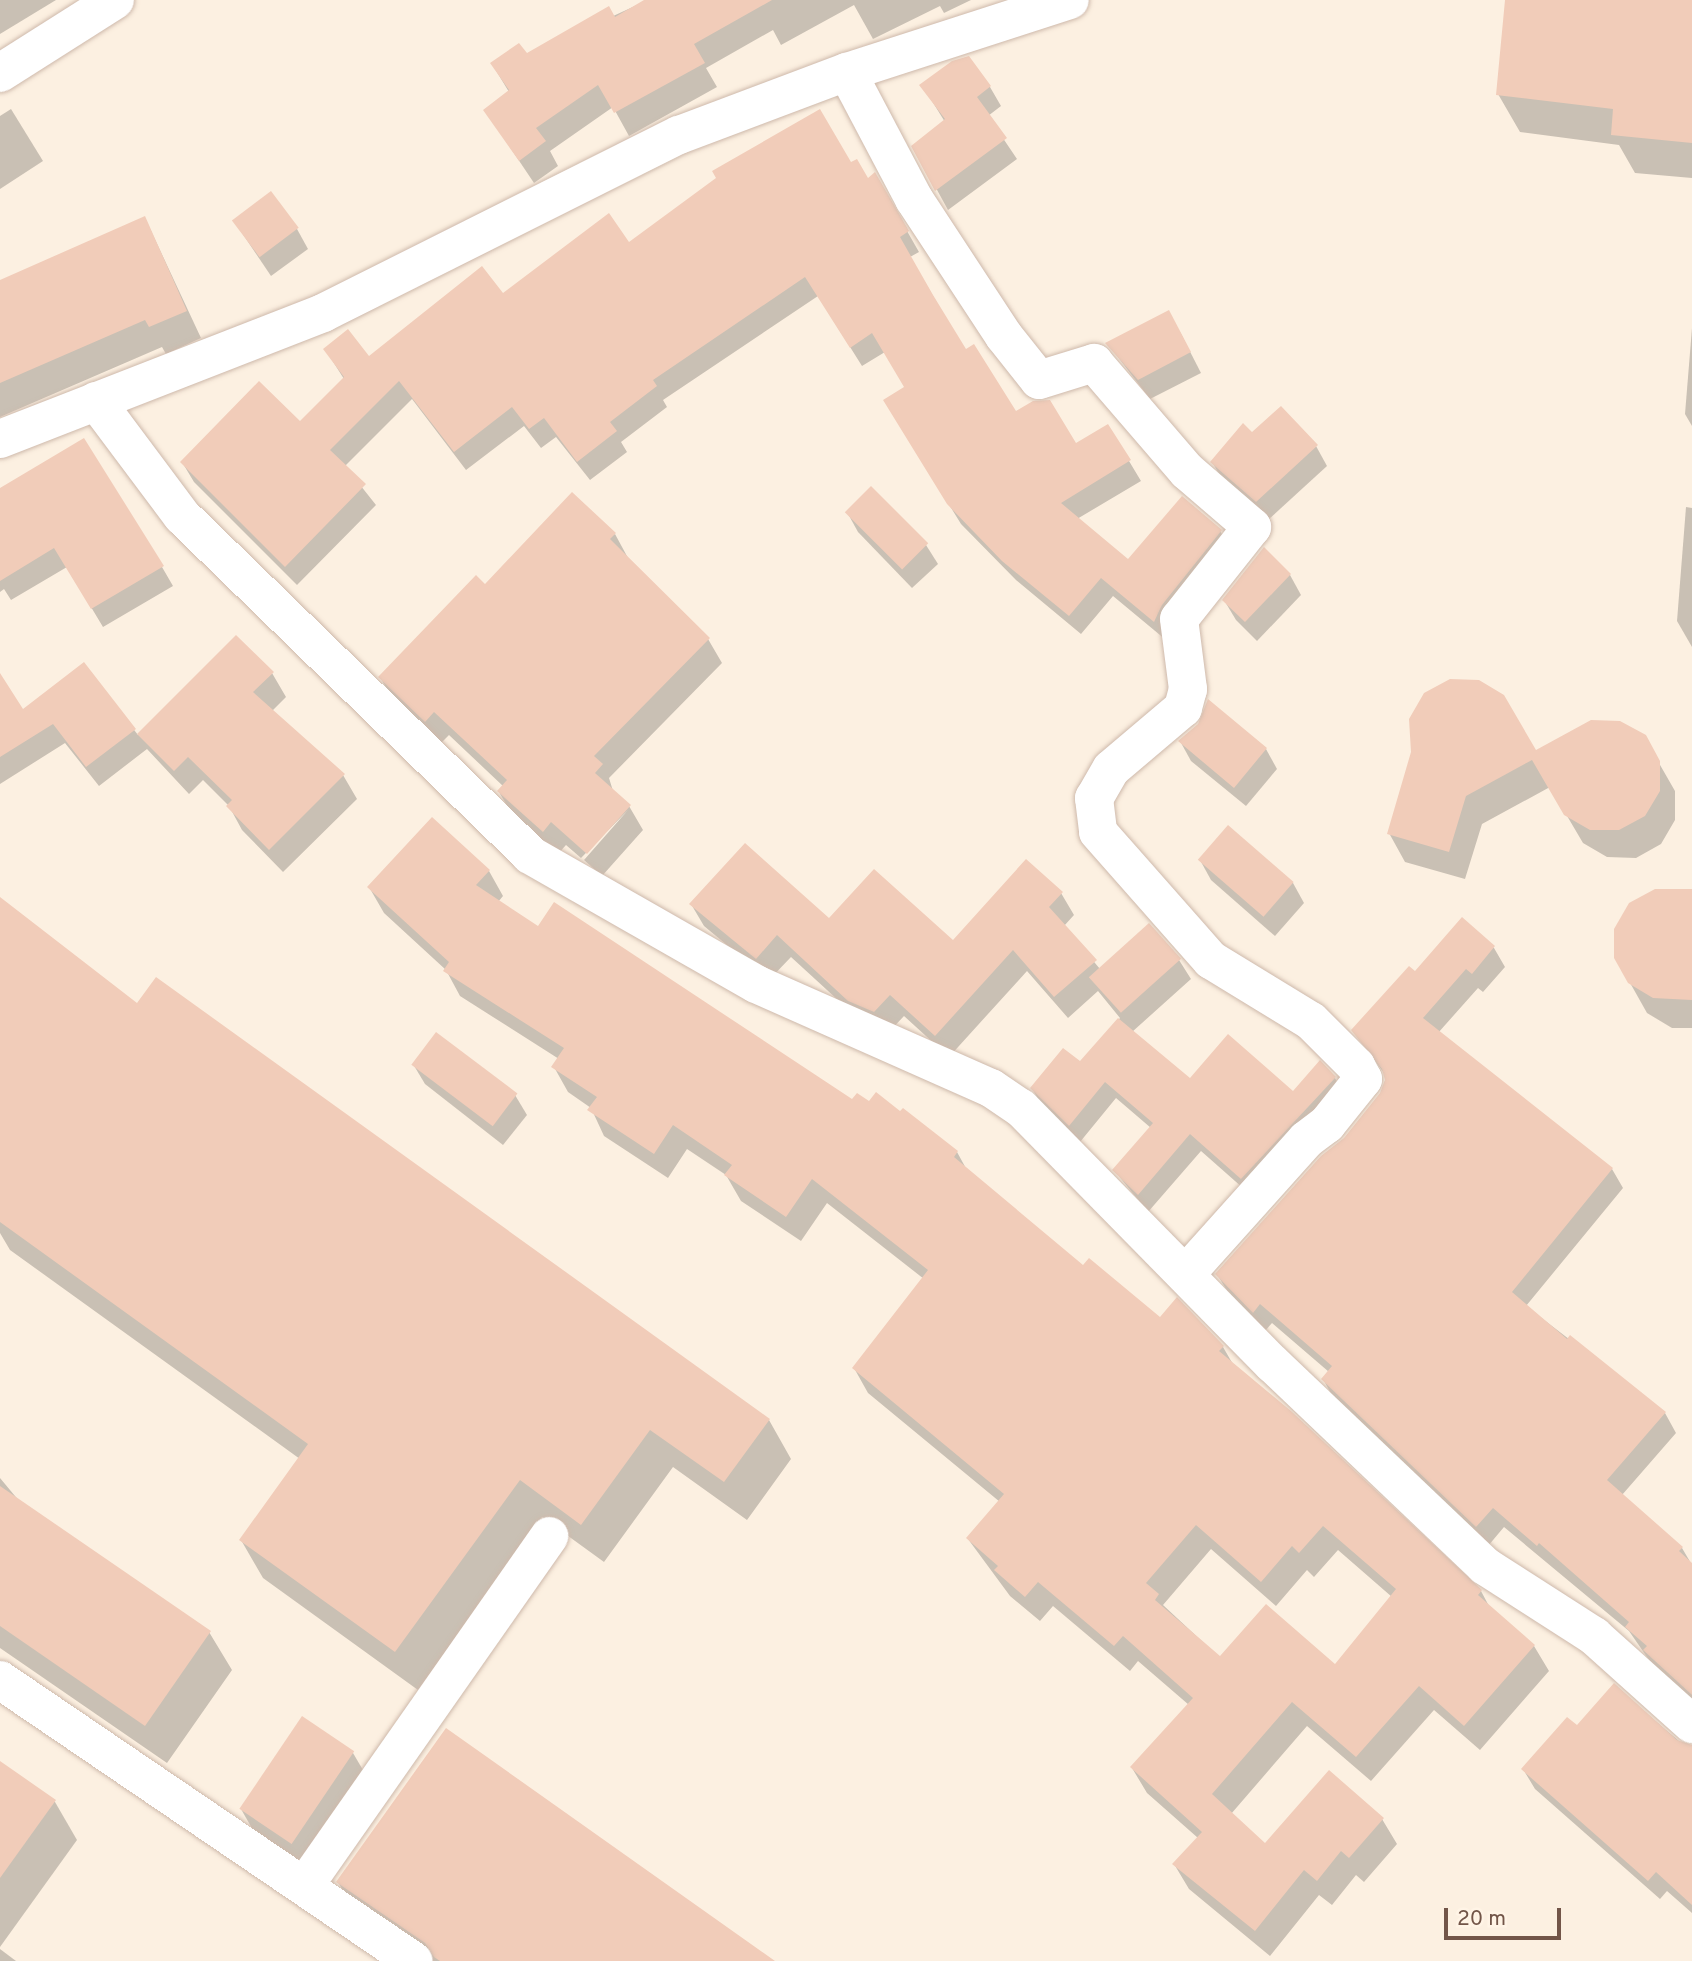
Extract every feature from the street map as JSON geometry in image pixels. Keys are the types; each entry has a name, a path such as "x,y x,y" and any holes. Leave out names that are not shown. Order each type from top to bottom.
{"street":[{"path":"0,73 115,0"},
{"path":"0,439 323,313 679,135 847,72 1070,0"},
{"path":"847,72 914,199 1004,336 1039,380 1094,363 1187,471 1252,527 1179,619 1188,689 1182,708 1111,769 1094,798 1098,832 1211,960 1311,1021 1356,1066 1363,1079 1327,1124 1306,1140 1185,1275"},
{"path":"96,401 182,516 530,855 755,984 991,1088 1021,1108 1185,1275 1485,1566 1594,1636 1692,1724"},
{"path":"305,1885 549,1536"},
{"path":"0,1680 48,1716 305,1885 413,1961"}],"building":[{"path":"644,0 772,0 694,44 705,63 614,113 598,85 536,128 546,141 519,161 483,110 509,90 490,63 519,43 527,53 609,6 615,17"},
{"path":"1505,0 1692,0 1692,143 1611,135 1613,109 1496,95"},
{"path":"969,56 991,86 977,97 1007,138 935,191 911,146 945,119 919,85 952,61"},
{"path":"820,109 851,162 857,159 868,178 875,172 909,231 900,237 933,295 966,349 974,344 1016,411 1033,401 1050,400 1076,443 1108,424 1131,460 1061,503 1128,559 1182,496 1222,530 1162,605 1154,622 1101,578 1069,616 1002,561 947,504 883,400 904,387 872,333 850,348 805,277 653,380 657,386 610,422 617,431 577,462 544,418 529,429 512,407 454,452 399,381 330,450 366,484 285,567 180,462 259,381 300,421 344,377 323,349 348,329 369,356 482,266 503,293 609,213 629,242 716,178 712,171"},
{"path":"271,191 299,228 260,257 232,220"},
{"path":"145,216 187,311 149,327 145,320 0,383 0,280"},
{"path":"1169,310 1191,352 1138,380 1105,343"},
{"path":"1281,406 1318,445 1256,502 1210,462 1243,423 1252,432"},
{"path":"84,438 164,566 91,609 54,548 0,581 0,488"},
{"path":"871,486 928,543 902,569 845,512"},
{"path":"572,492 616,533 610,539 710,638 594,756 603,764 595,773 631,805 587,854 551,822 543,832 497,791 507,780 434,712 425,722 378,677 476,575 485,584"},
{"path":"1264,547 1291,574 1245,622 1222,600"},
{"path":"236,635 274,672 253,692 345,774 269,850 226,806 232,800 188,757 174,771 137,734"},
{"path":"84,662 136,729 86,767 53,724 0,757 0,673 23,709"},
{"path":"1450,679 1479,680 1504,695 1536,750 1591,720 1620,721 1646,735 1660,761 1660,791 1645,816 1619,830 1590,830 1564,815 1532,760 1466,796 1449,852 1387,834 1411,752 1409,719 1424,693"},
{"path":"1208,699 1267,748 1234,788 1178,741 1198,724"},
{"path":"432,817 490,870 476,885 538,926 554,902 852,1099 857,1093 869,1101 876,1092 900,1111 903,1108 958,1151 954,1157 1083,1265 1089,1258 1160,1317 1177,1297 1224,1346 1219,1351 1291,1411 1482,1590 1478,1595 1535,1645 1464,1726 1419,1686 1356,1757 1292,1702 1212,1794 1265,1843 1329,1770 1384,1818 1349,1858 1341,1851 1317,1881 1304,1870 1255,1931 1172,1864 1202,1832 1130,1767 1193,1698 1123,1636 1114,1646 1038,1582 1025,1597 994,1570 998,1566 966,1538 1004,1494 852,1368 928,1270 812,1179 786,1217 724,1175 732,1165 673,1125 654,1154 587,1110 597,1097 551,1067 564,1048 443,971 449,962 367,887","holes":["1196,1525 1261,1582 1292,1546 1299,1553 1323,1526 1396,1589 1335,1664 1266,1604 1220,1656 1155,1600 1159,1594 1146,1583"]},
{"path":"1228,825 1294,882 1263,917 1198,860"},
{"path":"745,843 829,918 874,869 953,940 1026,859 1063,892 1049,907 1097,960 1054,997 1013,950 935,1036 890,995 874,1012 848,1001 777,935 756,959 689,904"},
{"path":"1655,889 1692,889 1692,1000 1653,998 1628,983 1614,958 1614,929 1629,903"},
{"path":"0,897 137,1003 156,977 770,1419 724,1482 650,1430 581,1525 520,1480 395,1652 239,1540 308,1444 0,1222"},
{"path":"1462,917 1495,946 1472,974 1466,969 1423,1018 1613,1168 1512,1292 1567,1339 1570,1335 1666,1412 1607,1480 1683,1547 1679,1551 1692,1563 1692,1695 1643,1650 1647,1646 1625,1627 1629,1622 1539,1543 1537,1546 1493,1508 1476,1527 1321,1379 1332,1366 1260,1304 1253,1313 1215,1274 1321,1156 1344,1138 1380,1093 1385,1080 1382,1069 1351,1030 1409,966 1415,971"},
{"path":"1149,923 1181,959 1121,1013 1089,977"},
{"path":"1118,1018 1190,1078 1228,1034 1293,1091 1320,1060 1336,1077 1241,1179 1190,1134 1138,1195 1112,1170 1153,1123 1105,1082 1069,1126 1030,1088 1063,1048 1080,1061"},
{"path":"436,1032 517,1093 493,1126 411,1065"},
{"path":"0,1486 211,1631 145,1726 0,1626"},
{"path":"1614,1683 1677,1740 1692,1745 1692,1905 1656,1872 1648,1881 1521,1769 1567,1717 1577,1725"},
{"path":"302,1716 354,1751 292,1844 239,1809"},
{"path":"446,1728 775,1961 440,1961 434,1957 425,1943 336,1882"},
{"path":"0,1761 56,1800 0,1878"}]}
